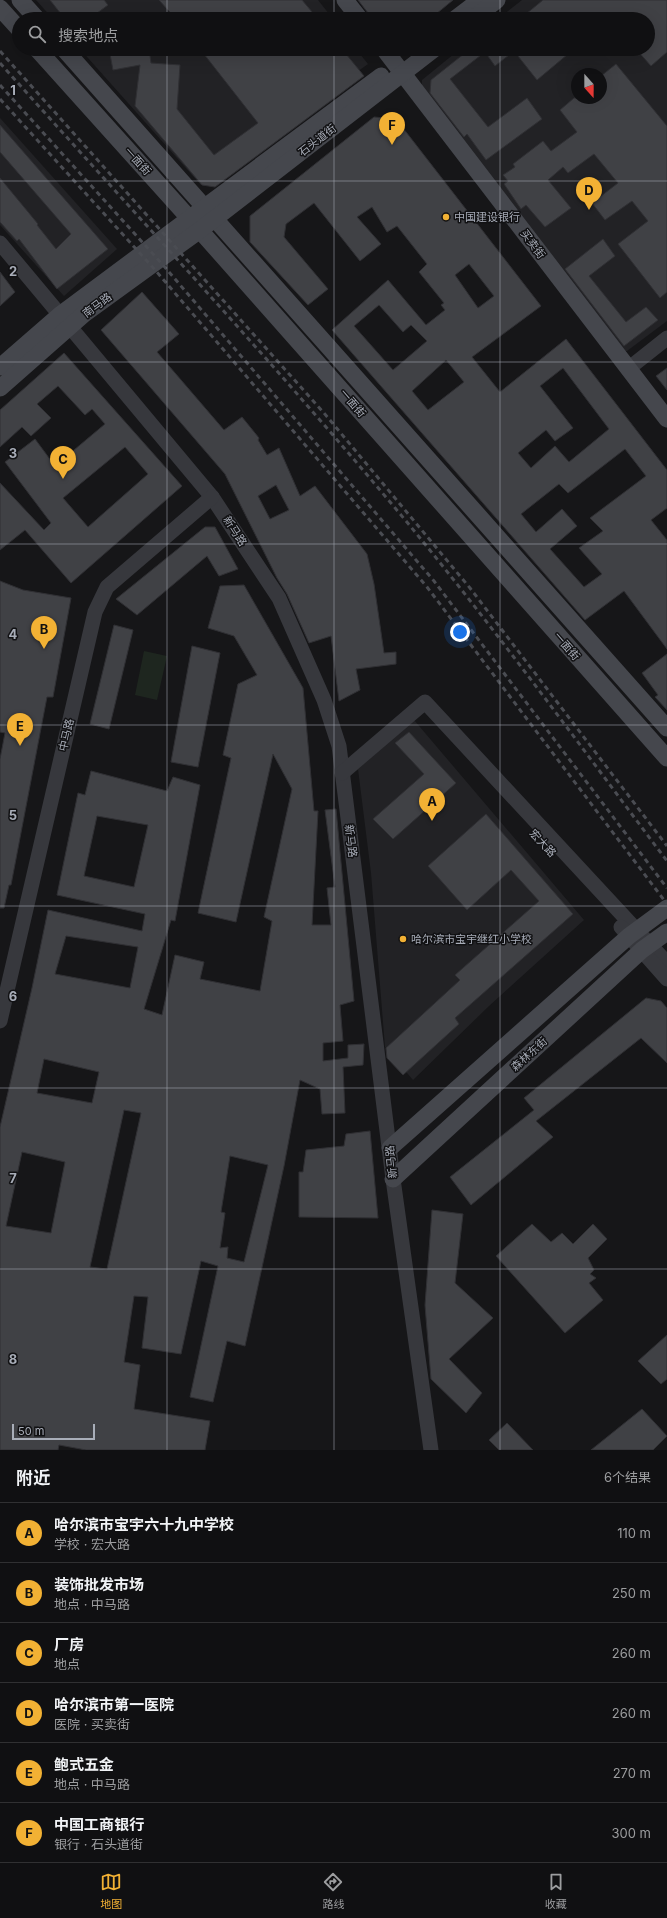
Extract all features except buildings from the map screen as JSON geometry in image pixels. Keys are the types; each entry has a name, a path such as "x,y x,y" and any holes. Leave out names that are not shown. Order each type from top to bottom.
{"main road":[{"path":"20,0 31,12"},
{"path":"345,0 354,12"},
{"path":"464,12 480,0"},
{"path":"482,12 498,0"},
{"path":"0,8 12,21"},
{"name":"一面街","path":"43,56 195,224 667,758"},
{"name":"一面街","path":"70,56 667,728"},
{"name":"买卖街","path":"389,56 667,419"},
{"name":"石头道街","path":"399,69 410,56"},
{"name":"石头道街","path":"195,224 399,69 422,56"},
{"name":"南马路","path":"0,367 195,224"},
{"name":"南马路","path":"0,388 66,320"},
{"name":"森林东街","path":"390,1148 634,933 667,908"},
{"name":"森林东街","path":"393,1178 646,947 667,932"}],"street":[{"name":"新马路","path":"0,243 66,320 212,497 279,598 324,700 339,746 393,1178 431,1450"},
{"path":"628,369 667,338"},
{"name":"中马路","path":"0,1021 95,612 107,587 212,497"},
{"name":"宏大路","path":"342,773 425,702 634,933 646,947 667,979"},
{"name":"宏大路","path":"646,947 667,963"}],"shaded area":[{"path":"36,0 318,0 327,12 47,12"},
{"path":"522,0 667,0 667,321 627,351 618,352 422,93 422,80 451,56 655,56 655,12 507,12"},
{"path":"86,56 362,56 368,64 201,185"},
{"path":"0,118 117,249 64,296 0,225"},
{"path":"144,651 167,656 157,700 135,695"},
{"path":"414,720 584,920 489,1006 413,1080 385,1047 371,873 358,769"}],"railway":[{"path":"0,51 324,413 470,588 667,846"},
{"path":"0,63 256,347 357,462 440,563 506,647 667,861"},
{"path":"0,85 163,265 434,581 667,888"},
{"path":"0,99 156,271 427,587 667,904"}],"place":[{"name":"中国工商银行","path":"392,145"},
{"name":"哈尔滨市第一医院","path":"589,210"},
{"name":"中国建设银行","path":"446,217"},
{"name":"厂房","path":"63,479"},
{"name":"装饰批发市场","path":"44,649"},
{"name":"鲍式五金","path":"20,746"},
{"name":"哈尔滨市宝宇六十九中学校","path":"432,821"},
{"name":"哈尔滨市宝宇继红小学校","path":"403,939"}]}
